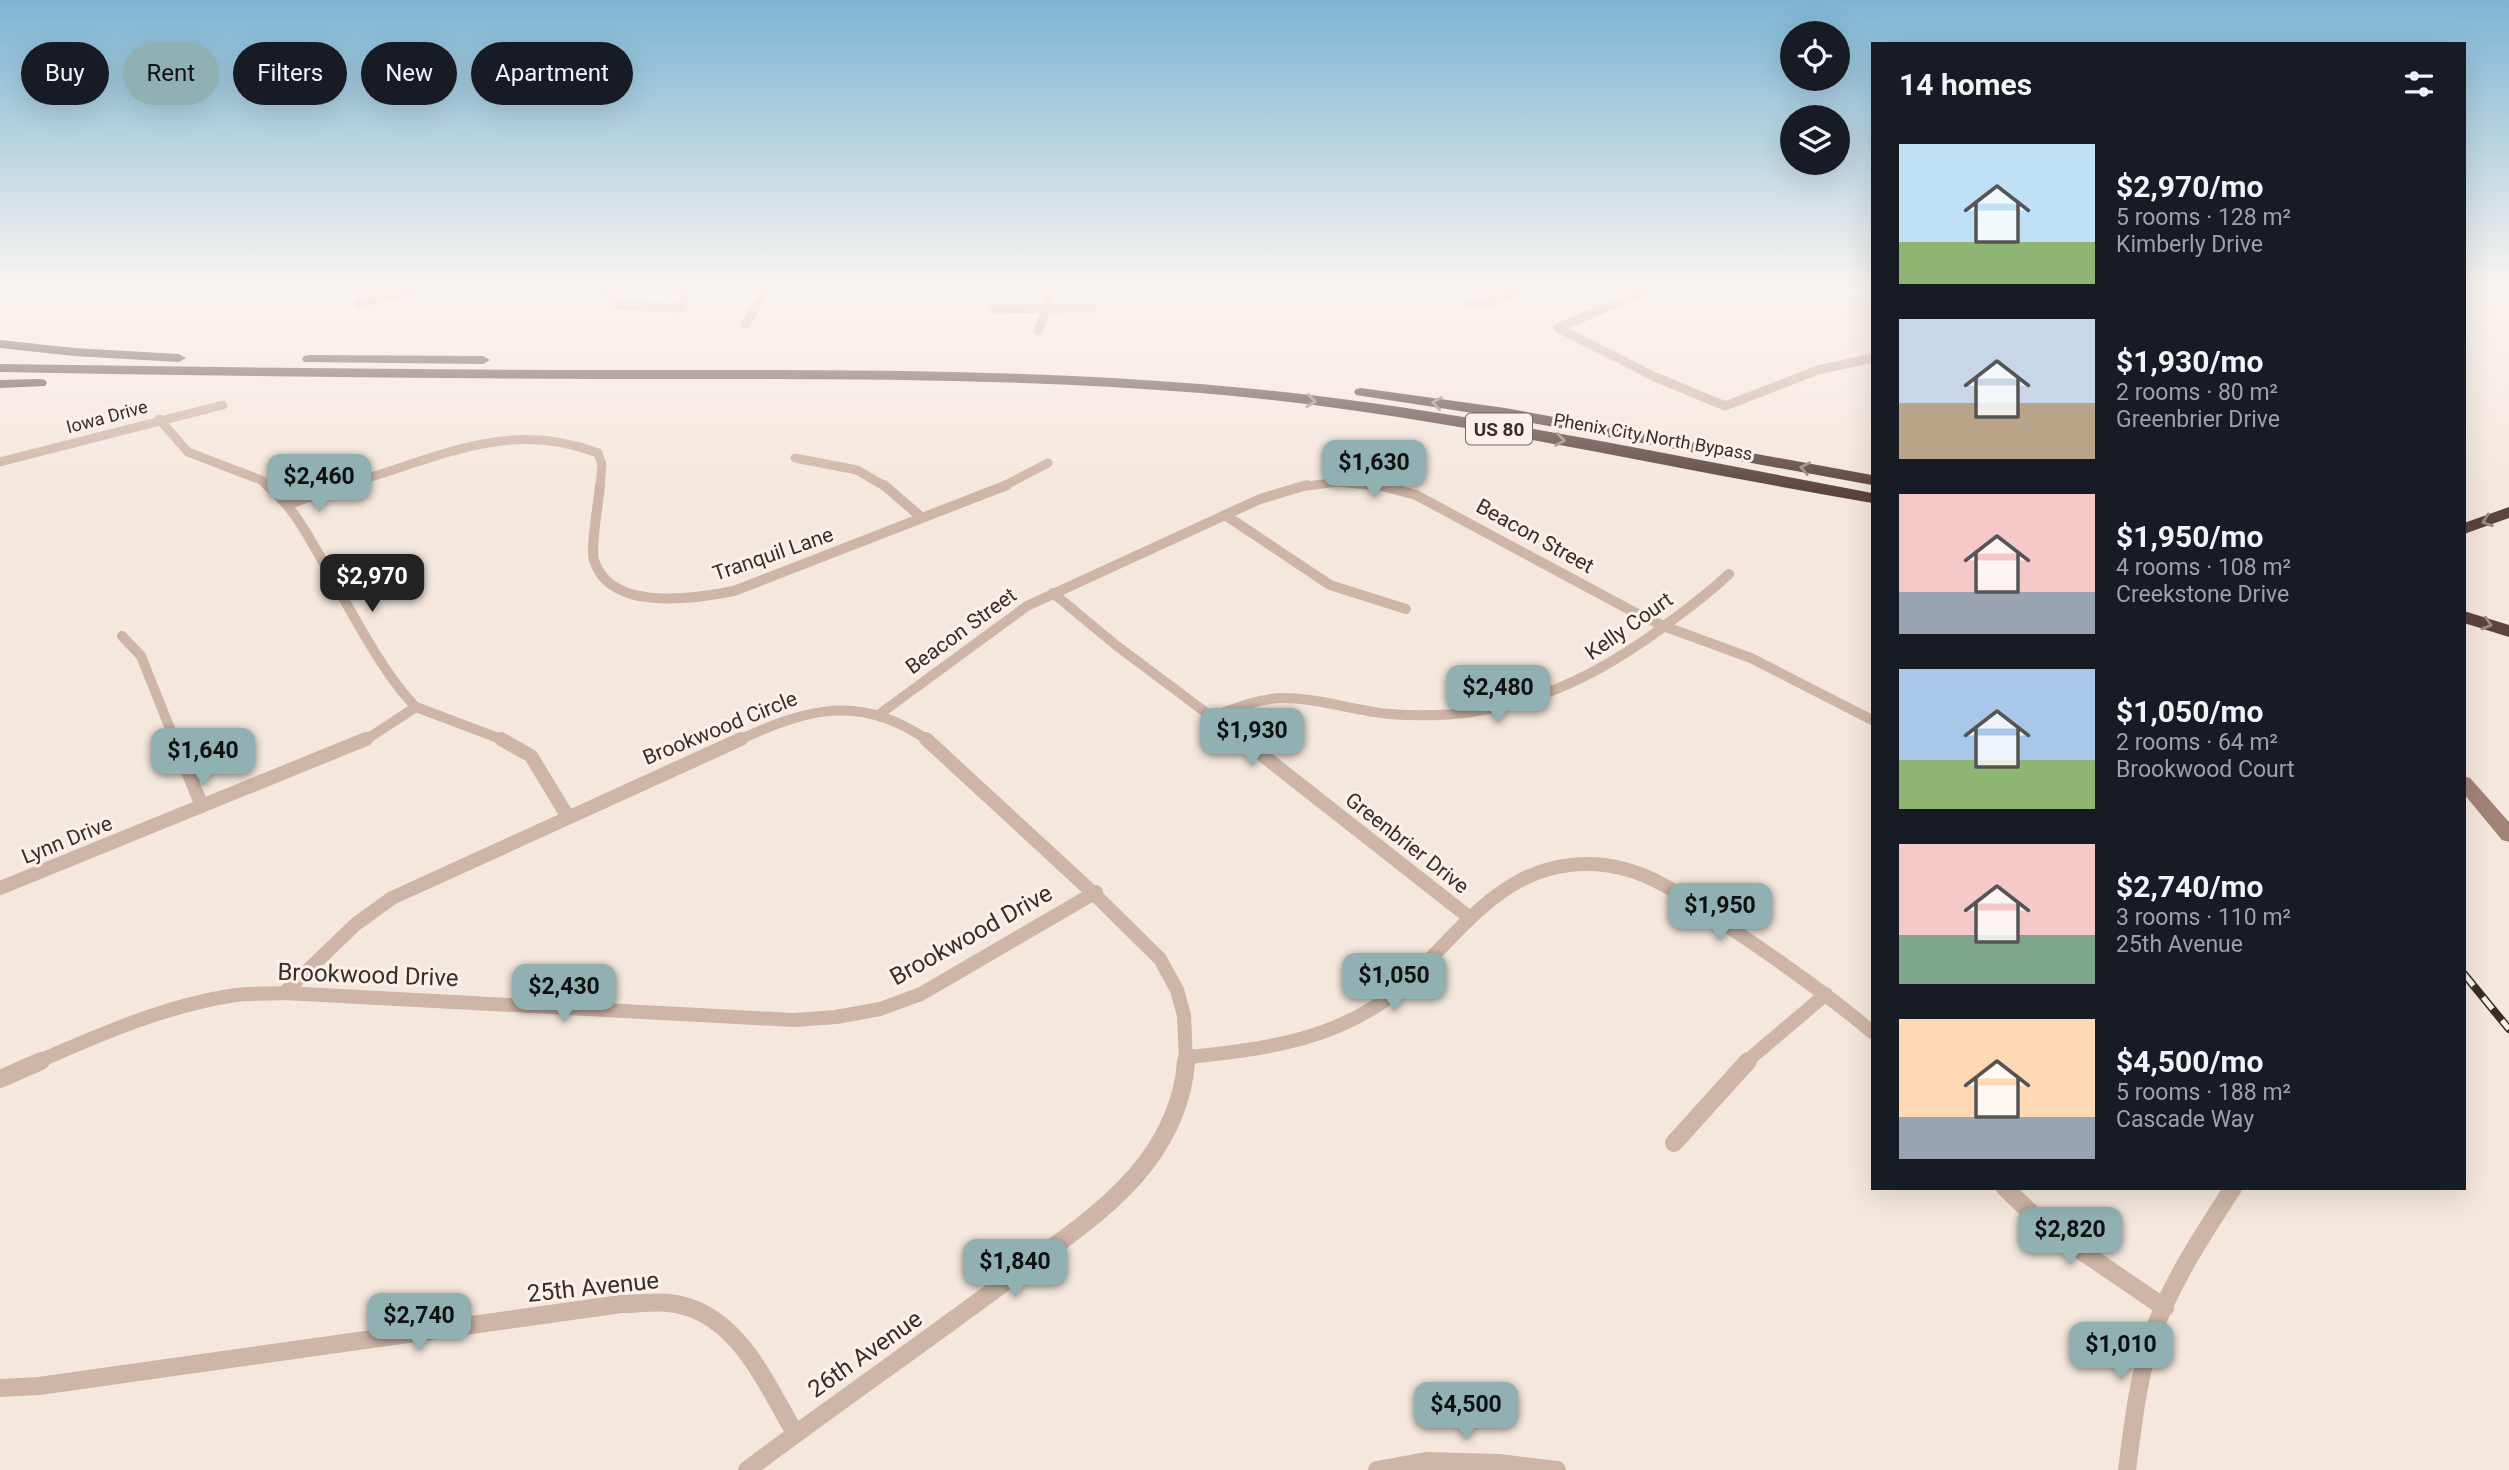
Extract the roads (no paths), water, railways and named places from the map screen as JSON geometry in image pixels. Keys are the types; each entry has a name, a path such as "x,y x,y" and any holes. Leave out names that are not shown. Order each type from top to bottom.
{"highway":[{"name":"Phenix City North Bypass","path":"72,356 916,362 1148,371 1312,386 1444,404 1871,480"},
{"path":"136,356 179,358"},
{"name":"Phenix City North Bypass","path":"0,368 204,372 953,376 1206,389 1379,409 1465,423 1871,498"},
{"path":"0,384 204,372"},
{"path":"2466,528 2509,512"},
{"path":"2466,618 2509,631"}],"street":[{"path":"1613,356 1725,406 1818,370 1871,358"},
{"name":"Iowa Drive","path":"0,462 159,419 223,405"},
{"path":"159,419 188,452 261,480 289,504 372,645 407,698 416,707 512,743 531,756 568,817"},
{"name":"Tranquil Lane","path":"289,504 304,495 338,489 478,445 507,439 536,437 583,445 598,453 602,465 593,559 604,579 619,591 658,598 703,597 734,592 1018,481 1048,463"},
{"path":"1338,480 1355,452"},
{"path":"795,458 857,470 880,482 922,518"},
{"name":"Beacon Street","path":"881,713 1006,620 1053,593 1290,488 1338,480 1378,484 1416,495 1666,627 1751,658 1871,719"},
{"path":"1225,515 1330,585 1406,609"},
{"name":"Kelly Court","path":"1213,716 1279,698 1394,714 1445,714 1494,709 1540,699 1580,683 1613,664 1666,627 1729,574"},
{"name":"Greenbrier Drive","path":"1053,593 1117,646 1213,716 1470,918"},
{"path":"122,636 141,656 202,806"},
{"name":"Lynn Drive","path":"0,888 360,743 416,707"},
{"name":"Brookwood Circle","path":"285,993 356,923 392,898 786,719 808,712 842,709 881,713 922,733 1050,855 1096,892 1165,966 1180,997 1189,1057"},
{"path":"2466,784 2509,835"},
{"path":"1189,1057 1260,1049 1301,1041 1332,1030 1403,986 1470,918 1512,886 1544,870 1583,863 1623,868 1663,884 1826,994 1871,1031"},
{"name":"Brookwood Drive","path":"0,1080 106,1032 159,1013 232,996 285,993 794,1020 836,1017 880,1009 921,994 1096,892"},
{"path":"1674,1143 1722,1085 1794,1019 1826,994"},
{"name":"26th Avenue","path":"747,1470 923,1343 1110,1199 1146,1164 1169,1125 1189,1057"},
{"path":"2006,1190 2045,1226 2165,1308"},
{"path":"2127,1470 2147,1351 2165,1308 2208,1223 2232,1190"},
{"name":"25th Avenue","path":"0,1388 39,1386 621,1304 671,1303 713,1318 746,1349 795,1433"},
{"path":"1377,1470 1499,1463 1558,1470"}],"railway":[{"path":"2466,976 2509,1029"}]}
